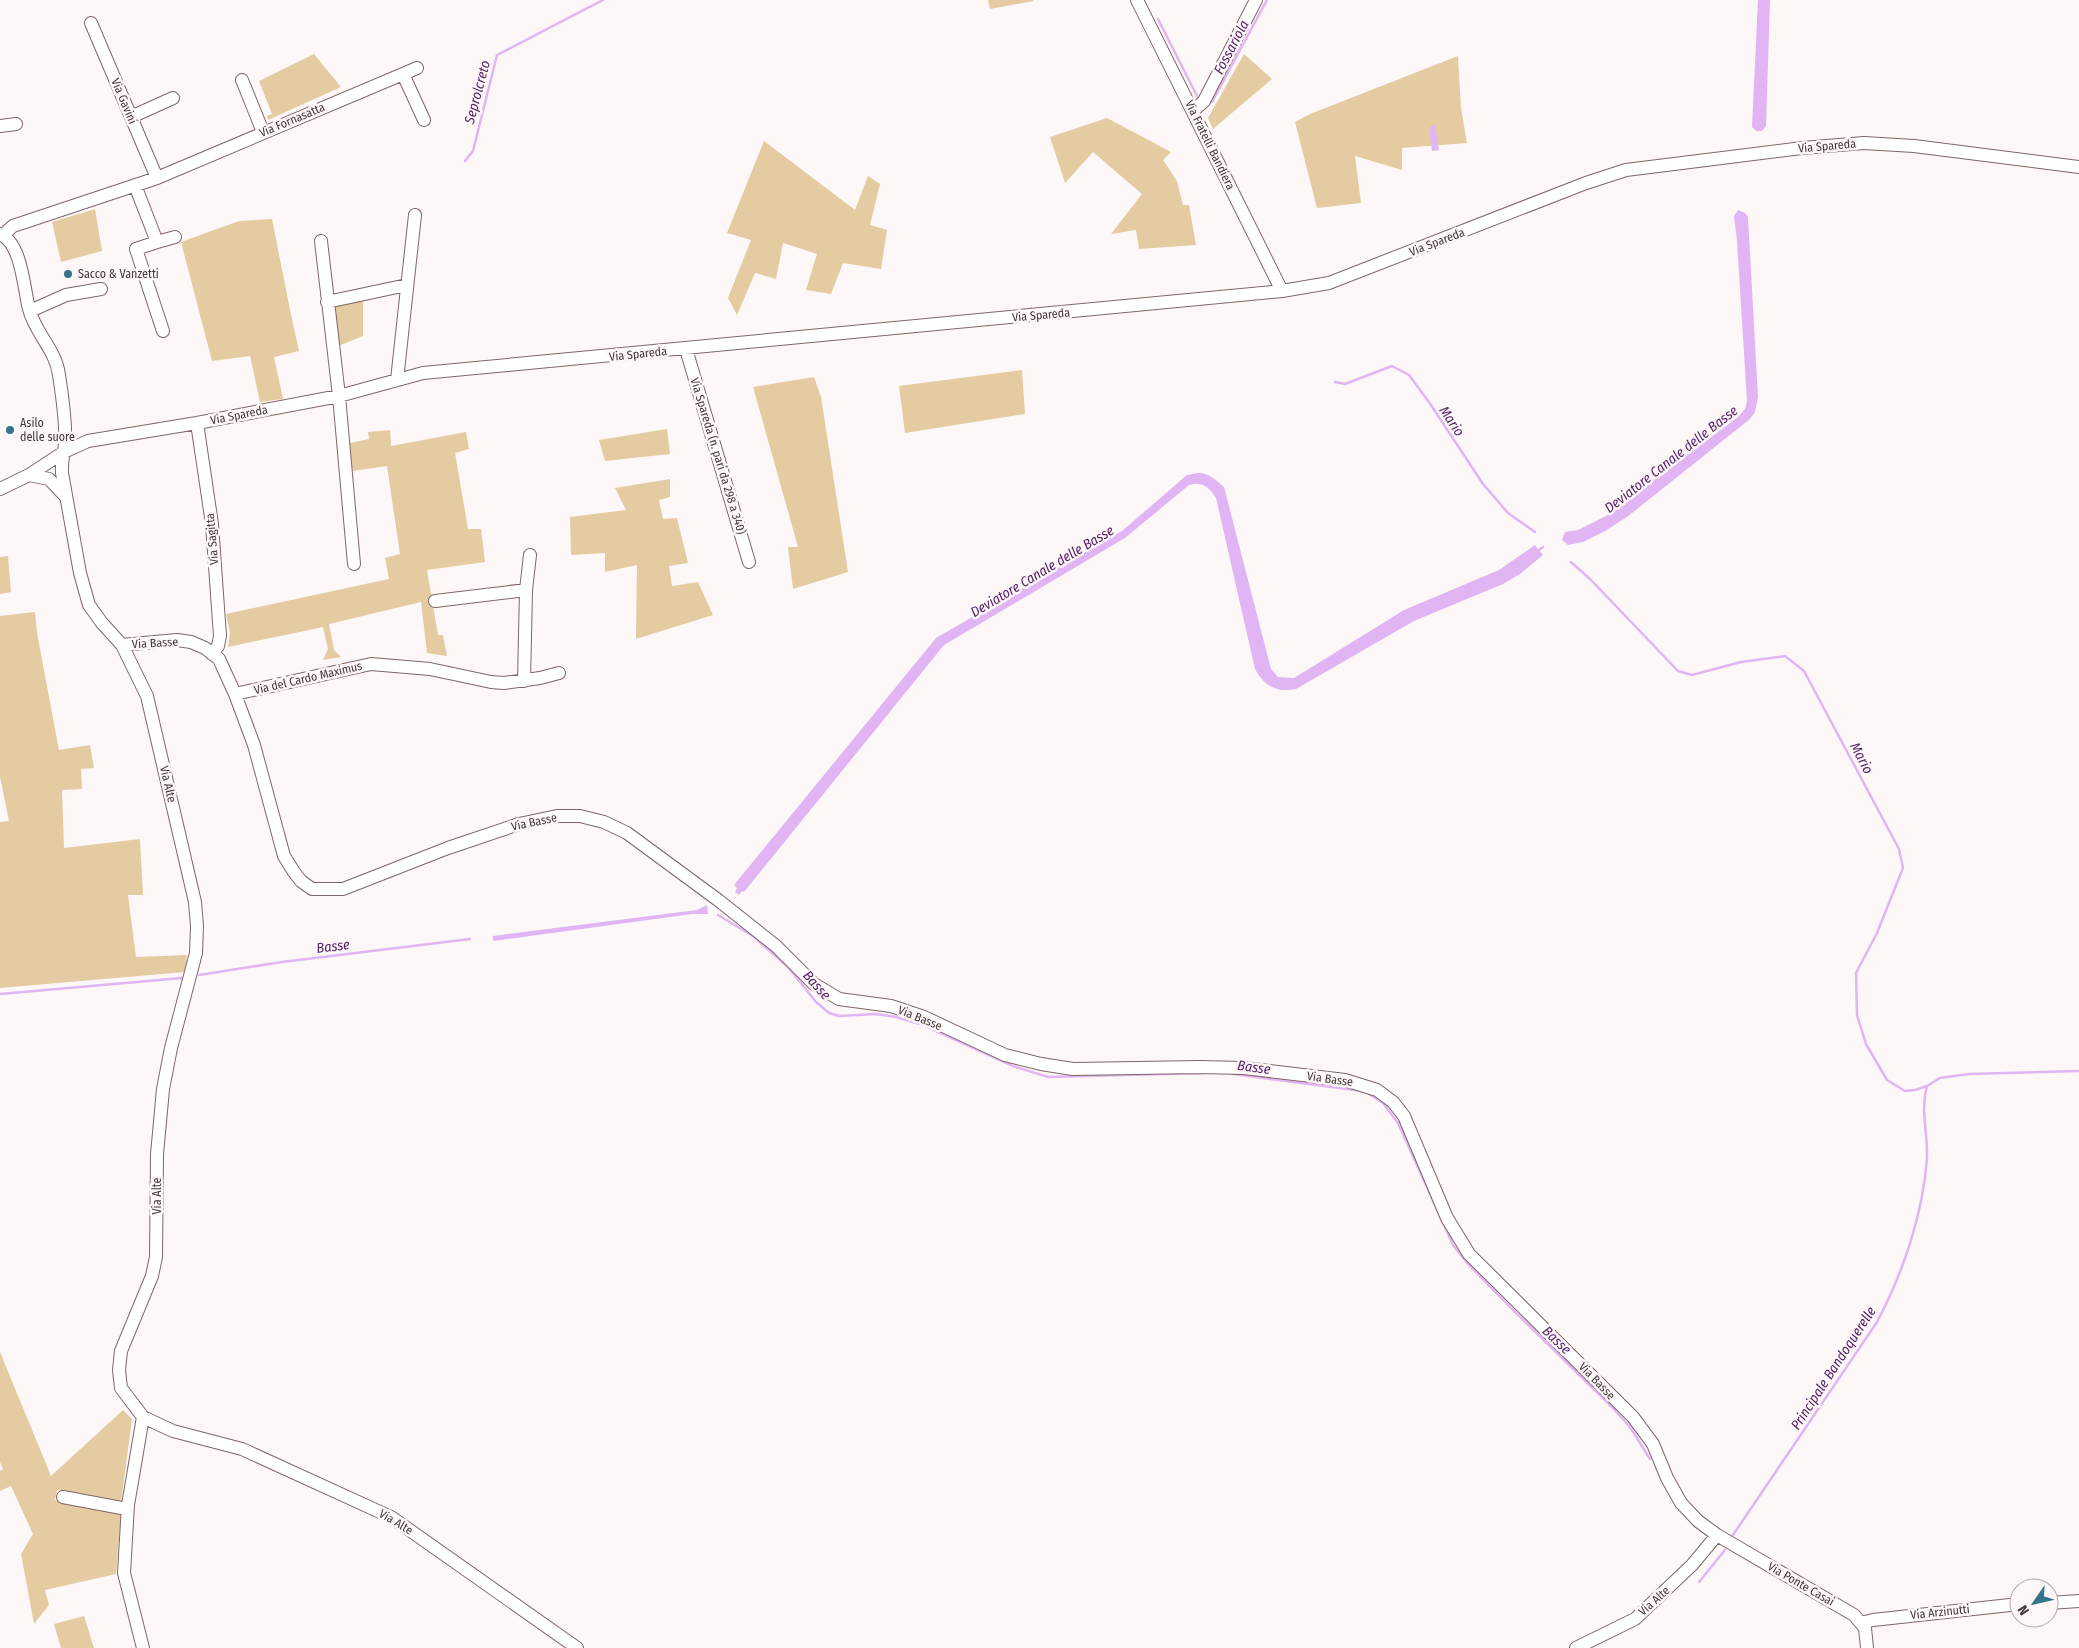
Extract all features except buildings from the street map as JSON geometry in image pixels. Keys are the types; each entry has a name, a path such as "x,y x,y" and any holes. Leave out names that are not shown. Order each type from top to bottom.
{"street":[{"name":"Via Fratelli Bandiera","path":"1137,0 1282,291"},
{"path":"1193,111 1204,101 1256,0"},
{"name":"Via Gavini","path":"91,23 157,178"},
{"name":"Via Fornasatta","path":"1,234 13,226 103,198 157,178 417,68"},
{"path":"403,74 424,120"},
{"path":"242,80 264,132"},
{"path":"131,117 173,98"},
{"path":"0,126 16,124"},
{"name":"Via Spareda","path":"0,489 29,475 64,452 88,441 197,423 339,396 423,373 1282,291 1329,283 1586,183 1626,170 1802,148 1864,143 1914,146 2079,167"},
{"path":"135,185 157,242"},
{"path":"397,380 414,214"},
{"name":"Via Alte","path":"1,234 11,244 17,256 30,311 56,361 59,373 65,442 61,460 65,496 80,573 90,605 102,623 122,645 147,696 195,902 197,926 196,952 171,1048 163,1090 157,1154 156,1257 152,1276 121,1352 119,1370 121,1388 142,1418 173,1431 242,1449 391,1517 577,1648"},
{"path":"163,331 136,249 175,237"},
{"path":"321,241 339,396 354,564"},
{"path":"327,302 407,285"},
{"path":"30,311 66,295 100,289"},
{"name":"Via Spareda (n. pari da 298 a 340)","path":"686,349 750,562"},
{"name":"Via Sagitta","path":"197,423 212,524 220,636 218,646 212,654"},
{"path":"29,475 49,479 65,496"},
{"path":"524,680 526,590 530,555"},
{"path":"434,601 526,590"},
{"name":"Via Basse","path":"122,645 177,640 191,642 212,654 223,666 254,745 284,856 294,872 312,889 343,889 448,848 519,824 557,816 580,816 604,822 627,833 718,900 776,946 814,984 839,999 891,1006 924,1017 1005,1055 1041,1064 1073,1069 1244,1068 1345,1080 1378,1090 1393,1102 1404,1116 1447,1218 1470,1254 1633,1417 1653,1444 1666,1478 1681,1503 1698,1521 1717,1535"},
{"name":"Via del Cardo Maximus","path":"235,694 371,664 430,669 504,683 559,673"},
{"path":"142,1418 128,1510 124,1573 143,1648"},
{"path":"64,1497 128,1510"},
{"name":"Via Alte","path":"1576,1648 1635,1619 1692,1565 1717,1535"},
{"name":"Via Ponte Casai","path":"1717,1535 1854,1615 1861,1623"},
{"path":"2059,1603 2079,1602"},
{"name":"Via Arzinutti","path":"1861,1623 1873,1620 2009,1605"},
{"path":"1861,1623 1865,1628 1867,1648"}],"shaded area":[{"path":"988,0 1033,0 1033,1 990,9"},
{"path":"1758,0 1770,0 1766,126 1762,131 1756,131 1752,127"},
{"path":"314,54 341,87 268,120 267,116 272,114 259,81"},
{"path":"1244,54 1272,79 1213,129 1208,118"},
{"path":"1458,56 1461,108 1467,143 1402,148 1402,170 1355,156 1361,203 1317,208 1295,122 1310,114"},
{"path":"1107,118 1171,152 1163,160 1177,181 1183,205 1189,205 1196,245 1139,249 1136,230 1111,234 1142,194 1093,152 1065,183 1050,137"},
{"path":"1435,125 1439,150 1432,151 1429,127"},
{"path":"764,141 855,210 868,176 880,184 870,225 887,230 881,269 843,263 831,294 806,290 817,254 783,243 776,279 755,273 737,315 728,298 751,240 727,233"},
{"path":"95,209 102,251 61,262 52,222"},
{"path":"1738,210 1745,213 1748,217 1758,397 1755,412 1750,419 1627,517 1583,542 1568,545 1562,540 1565,532 1578,530 1606,516 1738,417 1745,409 1747,401 1734,216"},
{"path":"272,219 299,351 274,357 283,399 260,402 250,356 212,361 181,242 239,221"},
{"path":"363,300 363,336 338,346 333,307"},
{"path":"1022,370 1025,414 905,433 899,386"},
{"path":"814,377 821,397 848,572 793,589 788,547 798,547 753,387"},
{"path":"667,429 670,454 605,461 599,440"},
{"path":"390,430 391,446 466,432 469,449 455,453 468,529 481,529 485,562 427,570 438,635 443,635 447,656 427,653 421,602 329,624 334,650 341,657 323,660 328,649 323,627 228,647 230,633 226,614 389,579 385,558 400,554 387,466 346,472 346,444 369,439 368,432"},
{"path":"1198,473 1215,479 1224,487 1271,669 1278,677 1294,678 1404,610 1499,570 1535,545 1543,555 1520,574 1503,584 1414,621 1296,689 1277,689 1267,684 1255,669 1216,498 1211,491 1201,484 1189,485 1125,538 944,645 744,892 742,891 739,895 735,892 737,888 734,885 936,638 1122,531 1187,475"},
{"path":"670,479 670,497 659,500 663,519 677,518 688,563 669,566 672,586 698,582 713,615 636,639 637,565 605,572 605,553 571,555 570,517 626,510 615,488"},
{"path":"8,556 11,592 0,594 0,557"},
{"path":"35,612 37,633 59,750 90,745 94,768 81,769 82,789 62,790 64,848 140,839 143,895 128,895 136,957 187,955 185,972 0,988 0,822 9,821 0,777 0,616"},
{"path":"707,905 708,914 692,914 493,941 493,936 697,910"},
{"path":"0,1352 51,1476 123,1410 132,1419 121,1502 57,1490 55,1500 121,1514 116,1574 45,1590 49,1605 34,1624 21,1554 33,1534 11,1486 0,1491 0,1471 3,1469 0,1462"},
{"path":"84,1616 94,1648 61,1648 54,1624"}],"waterway":[{"name":"Seprolcreto","path":"465,161 473,151 497,55 603,0"},
{"name":"Fossariola","path":"1212,102 1267,0"},
{"path":"1158,19 1197,96"},
{"name":"Mario","path":"1335,382 1345,384 1392,366 1409,375 1483,484 1508,513 1535,532"},
{"name":"Deviatore Canale delle Basse","path":"1538,551 1543,547"},
{"name":"Mario","path":"1571,562 1591,580 1678,671 1692,675 1741,662 1785,656 1804,671 1899,849 1903,868 1877,933 1856,973 1857,1015 1866,1044 1887,1080 1905,1091 1927,1086"},
{"name":"Basse","path":"718,915 753,936 788,967 816,1002 829,1013 839,1016 876,1014 896,1017 923,1025 1013,1066 1048,1077 1203,1073"},
{"name":"Basse","path":"199,975 282,962 470,939"},
{"name":"Basse","path":"0,994 182,978"},
{"name":"Principale Bandoquerelle","path":"1733,1535 1877,1322 1895,1284 1910,1243 1925,1179 1927,1149 1924,1105 1927,1086 1940,1078 1969,1074 2079,1071"},
{"name":"Basse","path":"1233,1074 1362,1091"},
{"name":"Basse","path":"1369,1094 1383,1103 1398,1123 1453,1245 1468,1264 1512,1309 1611,1406 1630,1427 1650,1459"},
{"path":"1699,1582 1725,1550"}],"place":[{"name":"Sacco & Vanzetti","path":"68,274"},
{"name":"Asilo delle suore","path":"10,430"}]}
